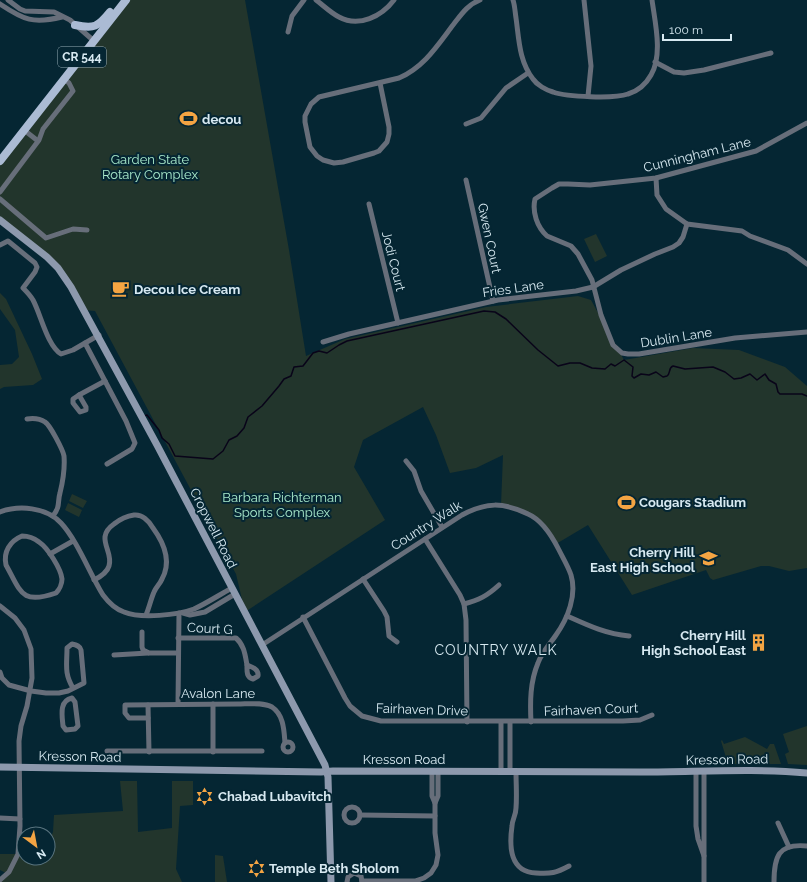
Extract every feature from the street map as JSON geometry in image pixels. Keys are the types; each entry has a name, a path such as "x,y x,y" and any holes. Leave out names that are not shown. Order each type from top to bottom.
{"main road":[{"path":"75,25 85,27 96,26 112,10 126,1"},
{"name":"CR 544","path":"0,161 126,1"}],"street":[{"path":"8,0 25,11 54,12 70,20 94,41"},
{"path":"288,32 292,16 304,0"},
{"path":"316,0 338,17 354,21 371,19 385,10 394,0"},
{"path":"380,83 389,134 384,146 374,153 343,162 328,162 317,156 310,147 305,122 305,116 310,104 319,97 380,83 403,76 417,68 424,63 468,7 480,0"},
{"path":"513,0 520,48 525,66 534,81 540,86 553,92 588,96 618,96 627,94 642,86 652,74 656,62 658,47 652,0"},
{"path":"584,0 590,66 588,96"},
{"path":"0,4 17,16 32,20 62,17"},
{"path":"656,62 674,72 684,73 704,70 771,53"},
{"path":"466,124 481,118 506,88 528,73"},
{"path":"0,192 38,141 43,129 73,91 70,83 64,79"},
{"name":"Cunningham Lane","path":"593,287 588,273 578,254 571,246 547,236 541,228 535,218 533,206 535,199 559,184 590,185 656,178 756,151 807,123"},
{"path":"24,130 38,141"},
{"path":"656,178 657,195 666,209 687,224 742,231 750,236 788,250 807,264"},
{"name":"Gwen Court","path":"466,180 492,301"},
{"path":"0,199 46,238 74,229 87,230"},
{"name":"Jodi Court","path":"369,204 398,323"},
{"name":"Cropwell Road","path":"0,220 34,246 58,268 72,287 99,335 325,765 328,777 331,882"},
{"name":"Fries Lane","path":"323,342 492,301 576,291 593,287 621,270 679,243 683,237 687,224"},
{"path":"0,245 8,241 35,263 37,267 23,288 34,301 56,349 62,354 99,335"},
{"name":"Dublin Lane","path":"593,287 609,337 617,350 622,353 639,354 735,338 807,332"},
{"path":"85,343 126,421 135,442 132,449 107,464"},
{"path":"79,395 105,381"},
{"path":"27,419 38,418 46,422 64,455 63,482 59,493 60,501 53,516"},
{"path":"406,461 414,471 421,492 442,527"},
{"name":"Country Walk","path":"262,645 363,578 471,510 490,505 501,505 515,508 539,521 556,544 571,575 573,591 567,616 538,662 531,686 531,722"},
{"path":"0,512 18,508 30,508 53,516 61,523 73,541 103,595 114,607 130,614 158,615 180,613 205,604 210,600 233,591"},
{"path":"94,580 103,574 109,566 109,557 105,537 108,530 118,521 126,517 134,515 144,518 154,529 167,555 166,570 155,591 146,615"},
{"path":"22,536 33,538 40,542 50,554 62,577 61,584 56,593 34,598 29,597 22,593 6,565 2,561 11,542 22,536"},
{"path":"425,539 456,588 464,604 466,620 467,722"},
{"path":"50,554 73,541"},
{"path":"363,578 387,617 389,636 397,642"},
{"path":"464,604 474,602 488,595 499,585"},
{"path":"0,606 15,618 24,630 30,644 32,662 31,691 21,726 18,753 20,819 18,854 9,872 0,880"},
{"path":"178,704 178,638 180,613"},
{"path":"567,616 597,629 616,635 629,636"},
{"name":"Fairhaven Drive","path":"303,617 345,698 350,706 362,716 381,721 501,722"},
{"path":"142,632 143,650 149,653"},
{"name":"Court G","path":"178,638 236,638 244,650 247,665"},
{"path":"0,672 2,678 10,685 31,691 46,693 61,692 73,688 84,683 80,648 79,646 72,644 67,648 66,672 73,688"},
{"path":"114,655 178,653"},
{"path":"61,692 65,700 63,704 63,726 66,730 75,729 78,726 75,702 72,698 65,700"},
{"path":"213,704 213,752"},
{"name":"Avalon Lane","path":"148,718 129,718 125,713 124,705 266,705 278,713 283,724 285,743"},
{"path":"148,705 149,752"},
{"name":"Fairhaven Court","path":"531,722 623,721 640,720 652,715"},
{"path":"501,771 501,722 531,722"},
{"path":"510,722 516,807 511,830 511,852 513,858 522,869 531,873 558,872 569,866"},
{"path":"107,751 262,752"},
{"name":"Kresson Road","path":"0,767 327,771 767,771 807,773"},
{"path":"347,882 350,875 354,873 360,876 362,881 415,881 430,874 435,867 438,857 435,838 435,803 438,796 435,771"},
{"path":"696,772 696,826 698,839 704,856"},
{"path":"704,772 704,882"},
{"path":"360,816 435,816"},
{"path":"0,818 20,819"},
{"path":"778,823 789,847"},
{"path":"774,882 775,860 777,856 789,847 798,845 807,846"}],"green space":[{"path":"126,0 245,0 306,356 345,339 486,307 578,296 591,300 624,360 693,348 739,350 785,367 807,386 807,568 789,571 769,566 761,566 713,580 710,578 706,570 632,595 588,525 556,544 539,521 501,505 503,455 476,468 450,473 436,435 423,407 363,440 354,467 385,520 245,612 236,574 95,311 84,310 58,268 0,220 0,161"},
{"path":"596,234 607,256 595,262 584,239"},
{"path":"0,293 6,299 42,379 33,385 4,387 0,389 0,365 12,364 19,357 15,330 0,309"},
{"path":"72,494 87,501 83,508 69,501"},
{"path":"68,503 82,510 79,517 65,510"},
{"path":"807,726 807,765 788,764 785,754 789,752 783,734"},
{"path":"745,737 767,749 770,744 774,744 781,764 728,764 721,741 722,740 724,744"},
{"path":"120,781 137,781 138,832 172,828 172,781 193,781 193,805 180,806 176,869 182,882 0,882 8,874 0,870 0,854 16,854 16,866 56,866 56,826 53,826 54,815 123,811"},
{"path":"215,855 223,856 227,882 215,882"}],"waterway":[{"path":"144,416 147,415 159,430 162,438 169,444 175,456 213,459 223,451 229,440 237,436 244,428 248,417 262,406 284,379 291,376 294,367 303,366 313,353 319,351 327,353 347,341 484,311 495,312 506,319 538,350 558,366 570,363 580,363 592,368 605,369 611,364 615,366 624,360 633,367 632,376 634,378 641,374 649,375 656,372 663,377 667,376 673,366 685,369 713,367 725,372 734,379 750,374 757,380 765,374 769,380 776,384 780,394 802,394 807,396"}],"place":[{"name":"decou","path":"189,119"},
{"name":"Decou Ice Cream","path":"121,289"},
{"name":"Cougars Stadium","path":"626,502"},
{"name":"Cherry Hill East High School","path":"708,559"},
{"name":"Cherry Hill High School East","path":"759,642"},
{"name":"Chabad Lubavitch","path":"205,796"},
{"name":"Temple Beth Sholom","path":"256,868"}],"district":[{"name":"COUNTRY WALK","path":"496,650"}],"park label":[{"name":"Garden State Rotary Complex","path":"150,166"},
{"name":"Barbara Richterman Sports Complex","path":"282,504"}]}
